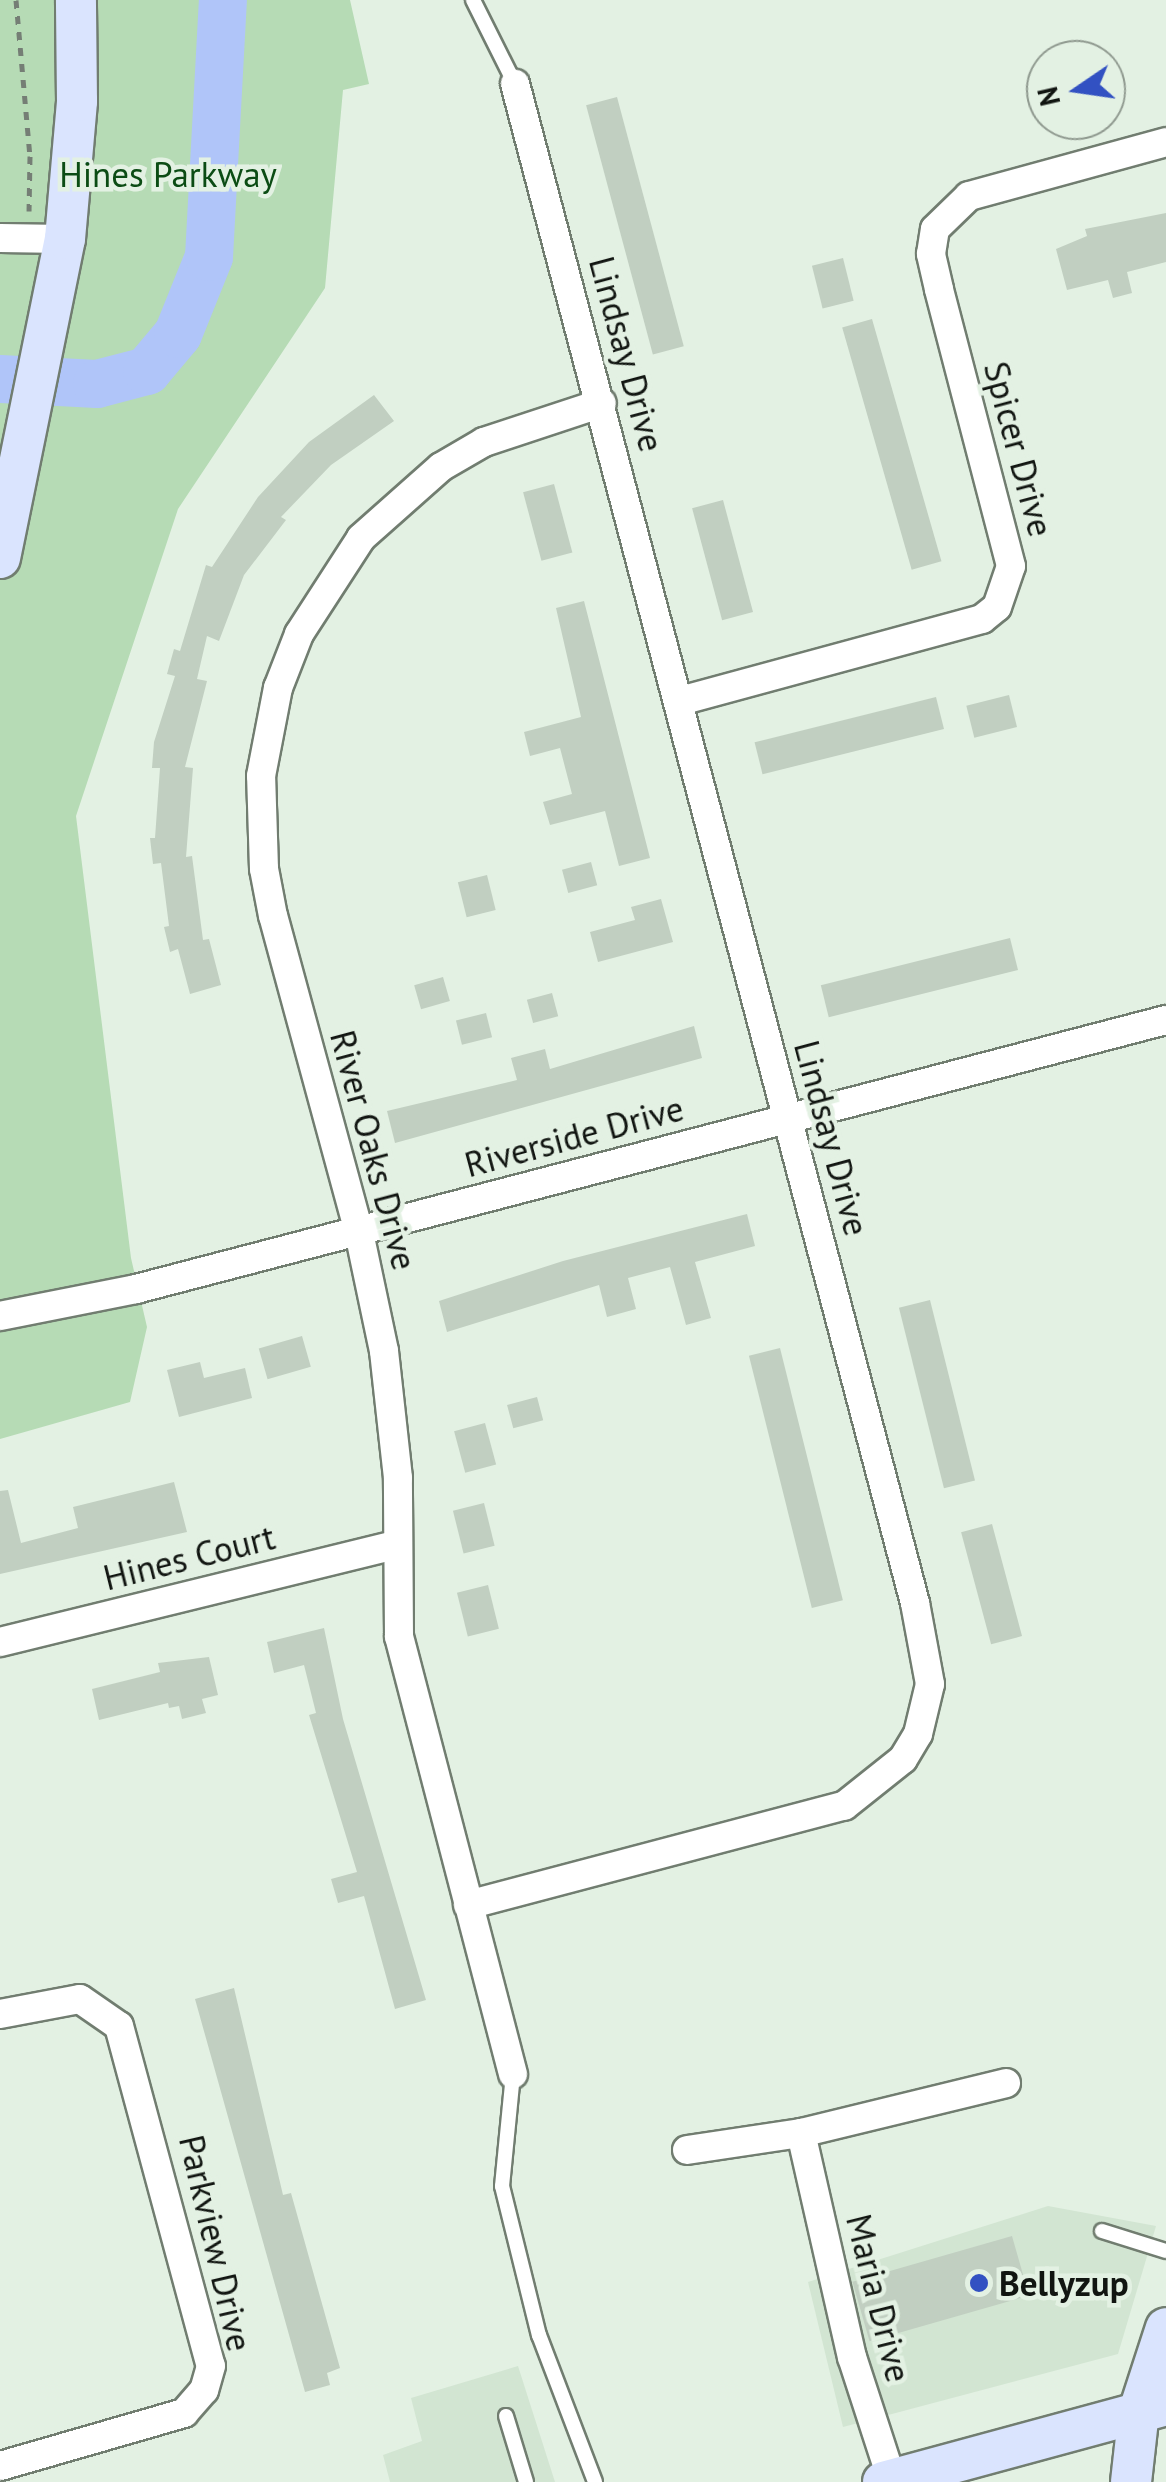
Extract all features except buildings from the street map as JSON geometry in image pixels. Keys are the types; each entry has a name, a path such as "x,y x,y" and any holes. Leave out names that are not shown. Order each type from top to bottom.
{"street":[{"path":"0,558 46,337 31,239 77,101 76,0"},
{"name":"Lindsay Drive","path":"468,1905 844,1806 886,1778 918,1734 929,1658 516,84"},
{"name":"Spicer Drive","path":"680,702 964,624 998,608 1012,566 938,289 931,254 934,230 969,196 1166,142"},
{"name":"River Oaks Drive","path":"513,2074 409,1686 396,1545 393,1406 359,1232 264,870 261,776 278,688 327,584 396,502 484,442 602,403"},
{"name":"Riverside Drive","path":"0,1316 359,1232 1166,1020"},
{"name":"Hines Court","path":"0,1642 396,1545"},
{"name":"Parkview Drive","path":"0,2014 60,1998 80,1999 120,2026 211,2366 198,2398 166,2421 0,2466"},
{"path":"687,2150 801,2133 1006,2083"},
{"name":"Maria Drive","path":"801,2133 852,2357 899,2480"},
{"path":"1132,2482 1152,2408 1166,2328"},
{"path":"899,2480 1152,2408"}],"lane":[{"path":"472,0 516,84"},
{"path":"513,2074 502,2186 538,2335 595,2482"},
{"path":"1102,2231 1166,2251"},
{"path":"506,2416 526,2482"}],"path":[{"path":"16,0 30,156 31,239"}],"shaded area":[{"path":"1048,2206 1156,2226 1118,2354 843,2427 808,2282"},
{"path":"518,2366 555,2482 390,2482 383,2455 422,2441 411,2398"}],"green space":[{"name":"Hines Parkway","path":"0,0 350,0 369,84 343,90 325,288 178,509 76,816 131,1258 147,1327 130,1402 0,1439"}],"waterway":[{"path":"0,379 97,384 147,371 178,334 209,257 223,0"}],"place":[{"name":"Bellyzup","path":"979,2283"}]}
